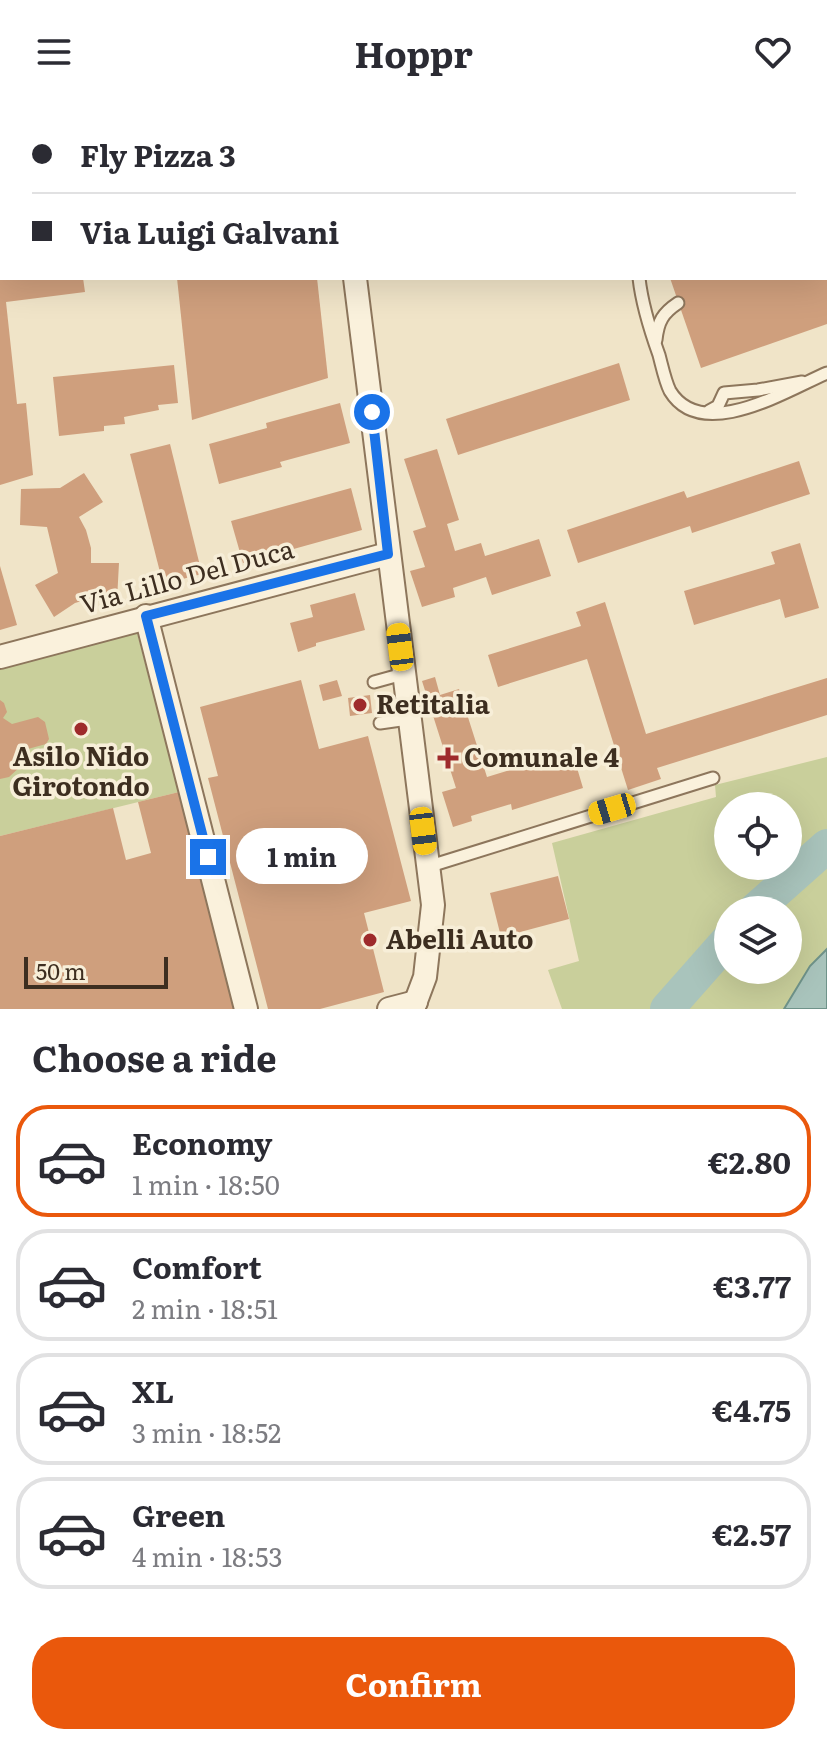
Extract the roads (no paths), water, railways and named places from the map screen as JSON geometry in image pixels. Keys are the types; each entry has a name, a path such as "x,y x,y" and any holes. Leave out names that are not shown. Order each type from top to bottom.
{"street":[{"path":"355,280 433,905 425,977 415,1006 389,1009"},
{"name":"Via Lillo Del Duca","path":"0,657 388,554"},
{"path":"146,616 246,1009"}],"lane":[{"path":"639,280 646,315 671,391 693,410 705,413 765,402 827,373"},
{"path":"655,344 658,323 665,312 678,303"},
{"path":"705,413 718,406 724,393 813,379"},
{"path":"374,682 403,674"},
{"path":"380,723 408,719"},
{"path":"427,867 713,778"}],"water":[{"path":"827,949 827,1009 784,1009 802,984 810,966"}],"waterway":[{"path":"771,896 827,846"},
{"path":"667,1009 714,956"}],"place":[{"name":"Retitalia","path":"360,705"},
{"name":"Asilo Nido Girotondo","path":"81,729"},
{"name":"Comunale 4","path":"448,758"},
{"name":"Abelli Auto","path":"370,940"}]}
